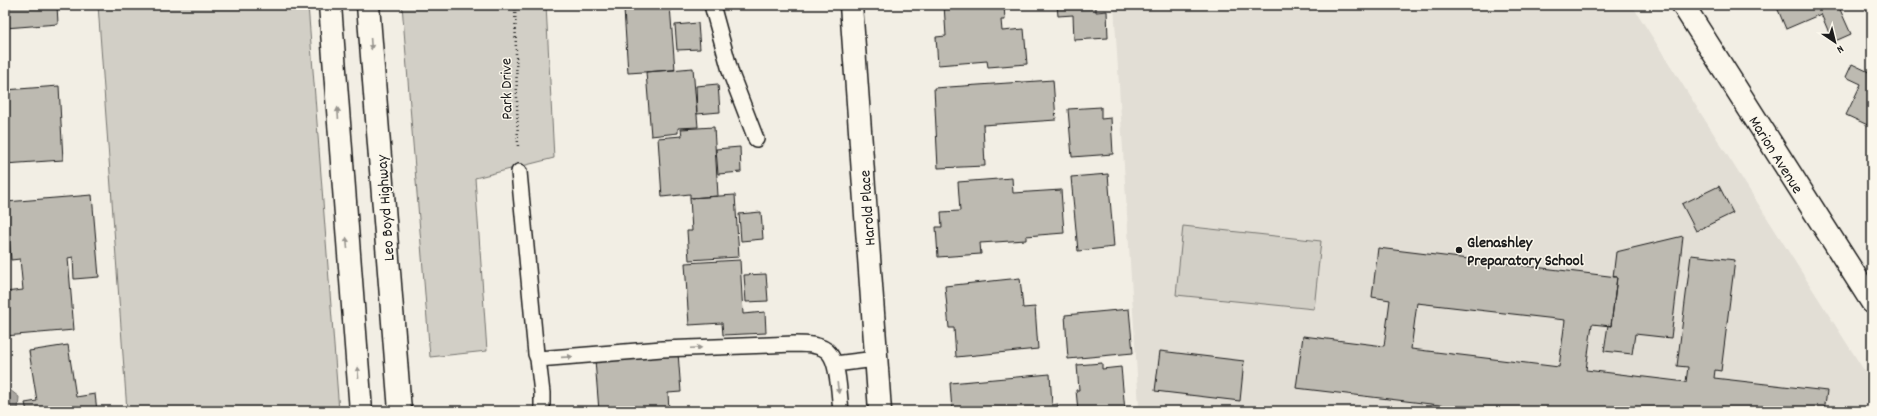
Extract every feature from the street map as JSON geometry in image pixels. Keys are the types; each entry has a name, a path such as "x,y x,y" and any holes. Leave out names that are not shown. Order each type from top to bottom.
{"main road":[{"path":"330,5 361,411"},
{"name":"Leo Boyd Highway","path":"368,5 400,411"},
{"name":"Harold Place","path":"851,5 880,411"},
{"name":"Marion Avenue","path":"1683,5 1872,302"},
{"path":"390,289 398,352 413,411"}],"lane":[{"path":"712,5 731,74 756,139"},
{"path":"519,172 542,411"},
{"path":"538,359 662,349 811,344 829,352 835,364 841,411"},
{"path":"835,364 876,359"}],"path":[{"name":"Park Drive","path":"515,5 519,172"}],"shaded area":[{"path":"98,5 308,5 339,411 127,411"},
{"path":"402,5 546,5 554,158 475,178 487,351 430,357"},
{"name":"Glenashley Preparatory School","path":"1114,5 1632,5 1872,383 1872,411 1172,411 1139,407"},
{"path":"1183,226 1321,241 1314,309 1176,295"},
{"path":"5,390 10,390 19,397 18,411 5,411"}],"building":[{"path":"5,5 57,5 58,24 5,28"},
{"path":"606,5 653,5 653,7 624,9 624,6 607,8"},
{"path":"944,5 1004,5 1005,20 1001,20 1002,31 1024,29 1027,64 988,67 987,61 938,65 936,37 946,36"},
{"path":"1057,5 1096,5 1096,12 1107,11 1108,38 1074,40 1073,15 1058,16"},
{"path":"1776,5 1838,5 1851,34 1833,42 1821,14 1786,29"},
{"path":"670,6 675,70 628,73 624,9"},
{"path":"698,23 700,49 677,50 675,25"},
{"path":"1852,64 1871,73 1872,70 1872,127 1846,115 1861,84 1846,77"},
{"path":"693,68 698,127 678,128 678,133 651,136 646,72"},
{"path":"1053,80 1056,120 983,125 985,166 938,168 934,88"},
{"path":"718,84 720,112 697,114 696,86"},
{"path":"59,86 63,160 5,164 5,142 7,142 5,90"},
{"path":"1101,107 1101,119 1111,118 1113,154 1072,157 1068,109"},
{"path":"714,127 718,196 690,198 690,194 662,197 658,138 682,136 681,129"},
{"path":"740,147 741,172 718,174 716,149"},
{"path":"1108,174 1114,247 1078,251 1071,177"},
{"path":"1012,178 1013,193 1061,190 1064,233 1026,236 1026,240 980,243 981,254 938,257 936,227 942,227 941,212 960,211 958,182"},
{"path":"1719,186 1733,213 1696,231 1682,204"},
{"path":"92,195 99,277 74,279 73,257 68,258 74,330 5,336 5,292 23,290 20,259 11,260 6,202"},
{"path":"735,195 739,257 689,260 687,231 692,231 690,198"},
{"path":"761,212 763,239 741,241 739,214"},
{"path":"1683,236 1671,338 1635,334 1632,354 1604,351 1608,325 1611,326 1617,277 1613,277 1616,252"},
{"path":"1378,248 1617,277 1611,326 1592,324 1586,370 1686,382 1688,367 1677,366 1691,255 1735,260 1721,371 1715,370 1714,378 1827,391 1824,411 1490,411 1296,388 1303,336 1384,346 1390,300 1372,297","holes":["1417,303 1565,320 1559,367 1411,349"]},
{"path":"740,260 743,314 765,312 766,333 723,335 722,323 689,325 685,263"},
{"path":"766,274 768,301 746,302 744,275"},
{"path":"1020,278 1023,308 1035,307 1038,349 956,357 954,328 949,328 945,286"},
{"path":"1129,309 1133,353 1068,359 1065,315"},
{"path":"68,345 76,397 95,394 97,411 27,411 25,403 37,401 29,351"},
{"path":"1160,351 1244,361 1240,401 1155,391"},
{"path":"678,353 681,392 668,393 669,411 599,411 595,360"},
{"path":"1102,363 1102,369 1121,367 1125,411 1078,411 1076,390 1079,390 1077,365"},
{"path":"1050,374 1052,405 1058,404 1058,411 952,411 950,383"}],"place":[{"name":"Glenashley Preparatory School","path":"1459,250"}]}
